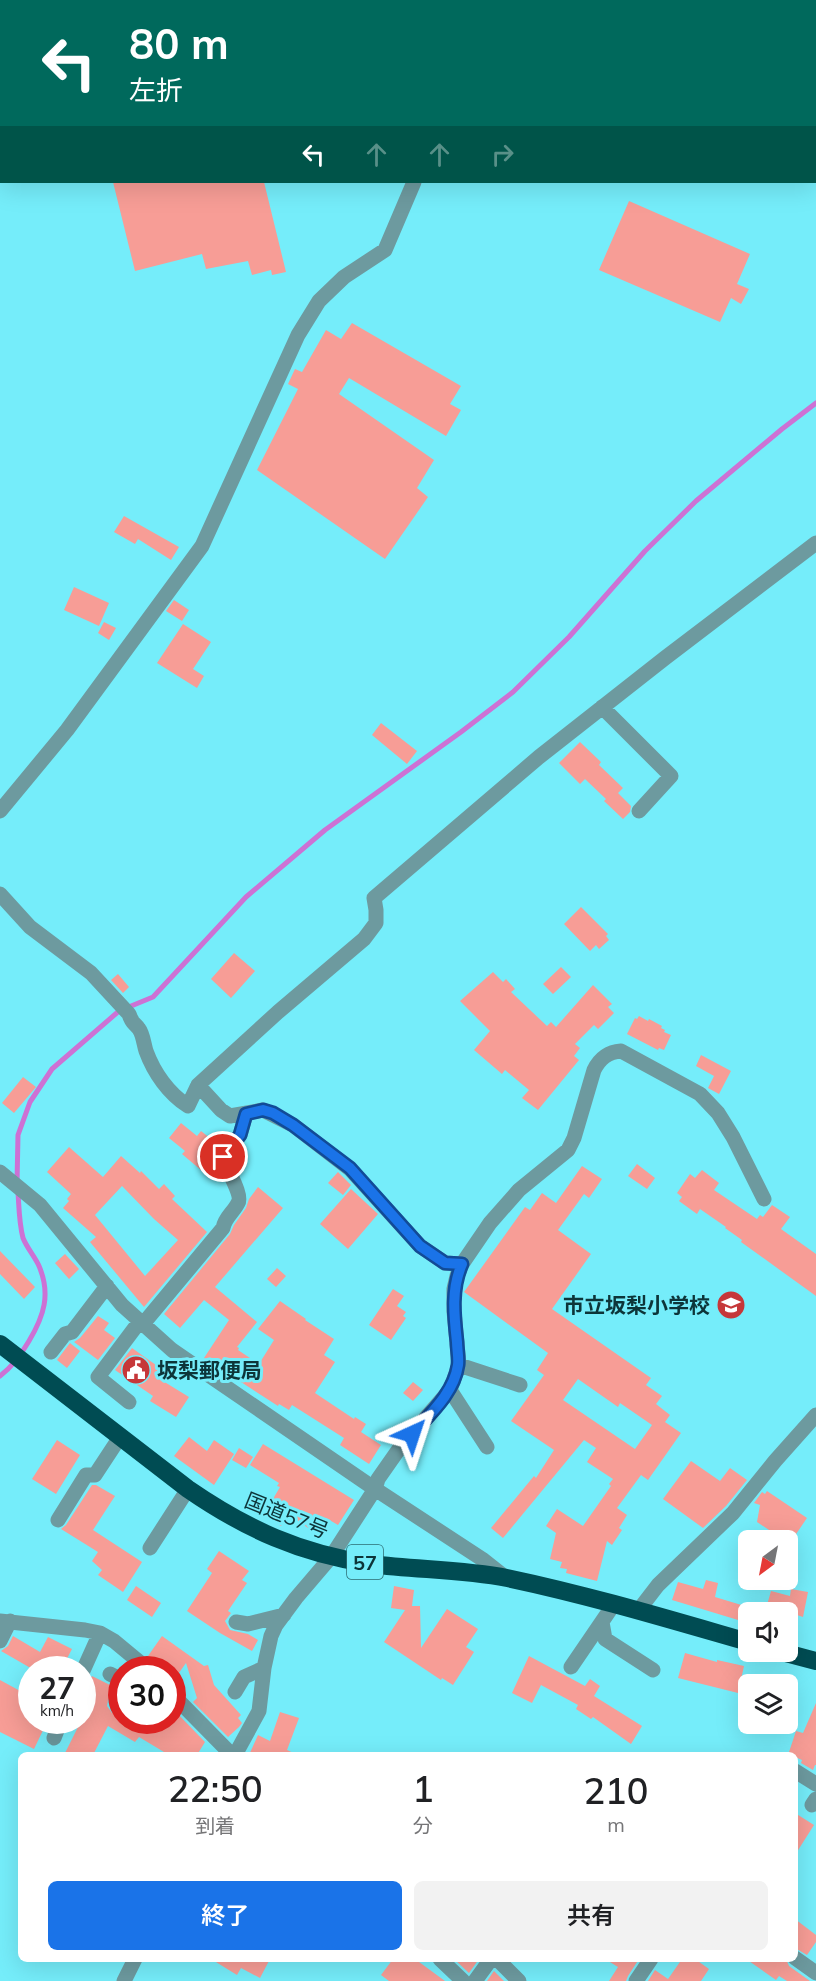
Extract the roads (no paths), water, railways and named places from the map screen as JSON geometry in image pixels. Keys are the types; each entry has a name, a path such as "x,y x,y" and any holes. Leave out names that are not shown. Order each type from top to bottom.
{"highway":[{"name":"国道57号","path":"4,1348 188,1489 217,1509 267,1536 331,1557 373,1564 469,1572 506,1578 614,1604 738,1639"},
{"path":"798,1656 816,1661"}],"street":[{"path":"0,811 68,730 202,546 298,335 319,301 344,277 385,250 414,183"},
{"path":"0,894 30,927 91,974 129,1014 131,1022 139,1029 156,1073 177,1099 188,1106 198,1085 278,1012 364,939 376,923 374,898 602,707 816,543"},
{"path":"602,707 671,776 639,811"},
{"path":"235,1752 259,1711 264,1668 272,1636 284,1615 331,1557 399,1449 450,1390 459,1365 454,1289 462,1264 490,1223 519,1190 568,1150 574,1138 598,1062 612,1052 621,1051 700,1094 718,1113 733,1137 764,1199"},
{"path":"198,1085 221,1110 230,1116 263,1110 293,1125 350,1168 420,1246 445,1263 462,1264"},
{"path":"129,1402 98,1377 223,1228 225,1220 240,1201 240,1196 223,1157 240,1135 246,1114"},
{"path":"0,1172 40,1205 122,1305 172,1350 506,1578"},
{"path":"51,1352 65,1334 72,1332 107,1286"},
{"path":"459,1365 520,1384"},
{"path":"450,1390 488,1447"},
{"path":"638,1611 658,1585 732,1512 816,1415"},
{"path":"58,1520 86,1475 95,1475 120,1437"},
{"path":"150,1548 188,1489"},
{"path":"571,1667 614,1604"},
{"path":"236,1622 248,1624 284,1615"},
{"path":"0,1641 5,1621 84,1630 114,1641 131,1656"},
{"path":"602,1622 605,1639 653,1670"},
{"path":"90,1656 100,1634"},
{"path":"235,1692 244,1677 264,1668"},
{"path":"186,1708 230,1752"},
{"path":"54,1738 56,1734"},
{"path":"798,1773 816,1784"},
{"path":"798,1960 816,1973"},
{"path":"124,1981 134,1962"},
{"path":"443,1962 464,1980 487,1962"},
{"path":"500,1962 519,1981"},
{"path":"636,1981 649,1962"}],"waterway":[{"path":"17,1183 18,1135 30,1102 52,1069 119,1011 153,997 246,897 325,830 513,692 569,637 645,551 696,501 816,403"},
{"path":"0,1376 16,1360 34,1332 42,1314 45,1295 43,1276 23,1238 18,1192"}],"place":[{"name":"市立坂梨小学校","path":"731,1305"},
{"name":"坂梨郵便局","path":"136,1370"}]}
